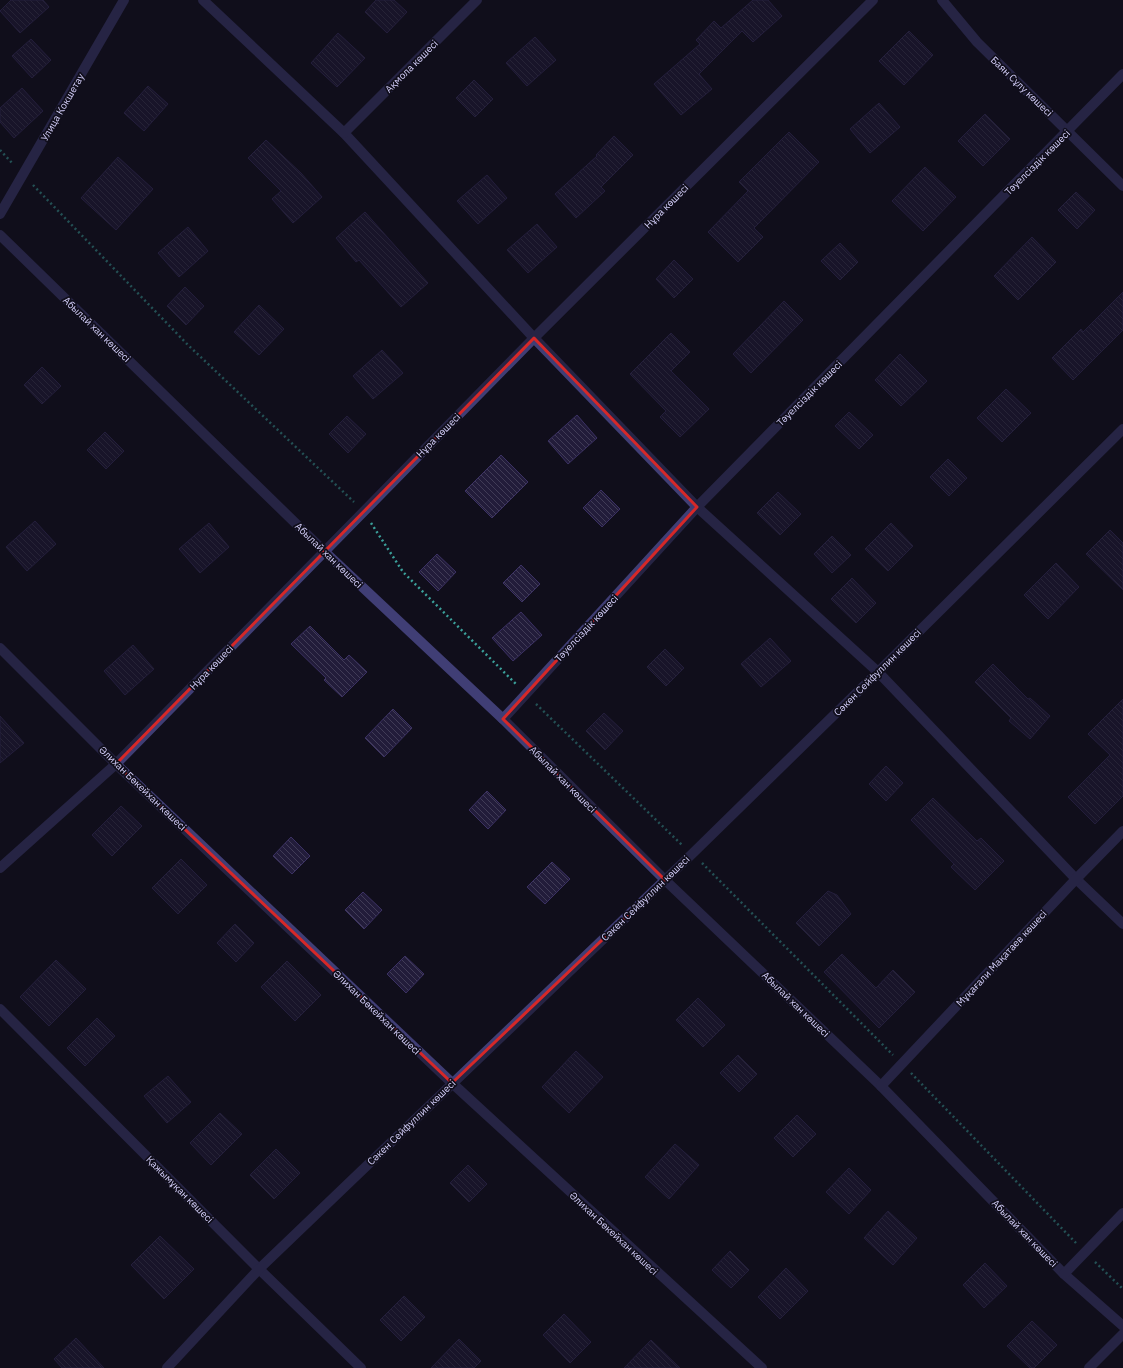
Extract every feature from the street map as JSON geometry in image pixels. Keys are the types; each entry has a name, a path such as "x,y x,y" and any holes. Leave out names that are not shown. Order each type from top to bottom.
{"street":[{"name":"Улица Кокшетау","path":"0,214 124,0"},
{"path":"203,0 344,133 534,338 697,507 878,672 1076,879 1123,924"},
{"name":"Ақмола көшесі","path":"344,133 477,0"},
{"name":"Нұра көшесі","path":"0,868 116,764 534,338 873,0"},
{"name":"Баян Сұлу көшесі","path":"942,0 977,42 1123,186"},
{"name":"Тәуелсіздік көшесі","path":"502,719 697,507 1123,74"},
{"name":"Абылай хан көшесі","path":"0,235 324,551 502,719 665,880 881,1086 1064,1274 1123,1326"},
{"name":"Сәкен Сейфуллин көшесі","path":"167,1368 259,1268 692,854 1123,429"},
{"name":"Әлихан Бөкейхан көшесі","path":"0,648 116,764 452,1083 762,1368"},
{"name":"Мұқағали Мақатаев көшесі","path":"881,1086 1076,879 1123,832"},
{"name":"Қажымұқан көшесі","path":"0,1009 361,1368"},
{"path":"1064,1274 1123,1214"},
{"path":"1089,1368 1123,1334"}],"path":[{"path":"0,150 188,345 363,511 404,572 526,694 692,854 902,1064 1085,1253 1123,1289"}],"highlighted area":[{"path":"534,338 697,507 503,719 665,880 452,1083 116,764"}],"building":[{"path":"11,0 43,0 49,7 20,33 0,11"},
{"path":"376,0 394,0 407,12 387,33 365,12"},
{"path":"753,0 768,0 782,16 753,42 742,31 699,74 712,89 681,115 654,84 700,44 696,40 714,21 721,28"},
{"path":"909,31 933,55 904,85 879,61"},
{"path":"338,33 365,58 337,87 311,63"},
{"path":"535,37 556,60 527,86 506,63"},
{"path":"31,39 51,60 32,78 12,56"},
{"path":"474,80 493,99 475,117 456,98"},
{"path":"148,86 168,104 144,131 124,113"},
{"path":"22,88 43,111 14,138 0,122 0,108"},
{"path":"879,103 900,127 870,153 850,129"},
{"path":"985,114 1010,139 983,166 958,141"},
{"path":"789,132 819,162 754,228 763,237 738,262 708,232 748,191 739,182"},
{"path":"614,136 633,155 601,187 605,191 576,218 555,194 597,156 596,155"},
{"path":"266,140 301,173 322,197 293,223 272,199 281,191 248,158"},
{"path":"118,157 153,189 116,230 81,198"},
{"path":"925,167 956,197 923,231 892,201"},
{"path":"487,175 507,198 478,224 457,201"},
{"path":"1076,192 1095,210 1077,229 1058,210"},
{"path":"365,212 428,283 401,307 359,260 356,262 336,238"},
{"path":"537,224 557,247 528,273 507,250"},
{"path":"188,227 208,251 179,277 158,253"},
{"path":"1032,237 1056,262 1018,300 994,276"},
{"path":"840,243 858,262 840,280 821,261"},
{"path":"674,260 693,279 674,298 656,279"},
{"path":"185,287 204,306 186,325 167,306"},
{"path":"1123,292 1123,330 1073,380 1052,358 1081,329 1083,332"},
{"path":"784,301 803,320 751,373 733,354"},
{"path":"259,305 284,329 259,355 234,332"},
{"path":"671,333 690,352 671,371 709,409 680,437 660,417 666,411 630,374"},
{"path":"382,350 403,373 373,399 353,376"},
{"path":"900,354 927,381 901,406 875,380"},
{"path":"42,367 61,386 42,404 24,385"},
{"path":"1006,389 1031,413 1002,442 977,418"},
{"path":"849,412 873,435 859,449 835,426"},
{"path":"577,415 597,438 568,464 548,441"},
{"path":"347,416 366,434 348,453 329,434"},
{"path":"105,432 124,451 106,469 87,450"},
{"path":"501,455 528,482 492,518 465,491"},
{"path":"948,459 967,478 949,496 930,477"},
{"path":"601,490 620,509 602,527 583,508"},
{"path":"778,492 801,514 780,535 757,513"},
{"path":"35,521 56,544 27,571 6,547"},
{"path":"209,523 229,547 200,573 179,549"},
{"path":"891,523 913,546 888,571 865,549"},
{"path":"1110,530 1123,543 1123,590 1086,554"},
{"path":"832,536 851,555 832,573 814,554"},
{"path":"437,554 456,572 438,591 419,572"},
{"path":"1056,563 1079,587 1048,619 1024,595"},
{"path":"521,565 540,584 522,602 503,583"},
{"path":"852,578 876,603 856,623 831,599"},
{"path":"521,612 542,635 513,661 492,638"},
{"path":"310,626 344,660 349,655 367,672 342,697 324,680 326,678 291,644"},
{"path":"770,638 791,661 761,687 741,664"},
{"path":"133,645 154,669 125,695 104,671"},
{"path":"665,649 684,668 666,686 647,667"},
{"path":"993,664 1028,699 1030,698 1050,716 1030,739 1009,721 1011,718 975,682"},
{"path":"1123,699 1123,796 1095,824 1068,797 1110,755 1088,734"},
{"path":"393,709 412,728 384,757 365,738"},
{"path":"604,713 623,731 605,750 586,731"},
{"path":"0,716 24,743 0,763"},
{"path":"886,766 903,783 886,801 869,784"},
{"path":"487,791 506,810 488,829 469,810"},
{"path":"933,798 977,841 981,838 1004,861 975,890 951,867 954,864 911,820"},
{"path":"121,806 142,826 112,856 92,835"},
{"path":"291,837 310,856 292,874 273,856"},
{"path":"181,859 207,885 178,914 152,888"},
{"path":"552,862 570,879 545,904 527,887"},
{"path":"828,891 837,895 851,914 819,946 796,923"},
{"path":"363,892 382,910 364,929 345,910"},
{"path":"235,924 254,943 236,962 217,943"},
{"path":"842,954 876,988 893,970 915,992 879,1028 824,972"},
{"path":"405,956 424,974 406,993 387,974"},
{"path":"56,960 86,989 49,1026 20,997"},
{"path":"287,961 321,995 295,1021 261,987"},
{"path":"698,998 725,1025 703,1047 676,1020"},
{"path":"97,1018 115,1036 85,1066 67,1048"},
{"path":"576,1051 603,1077 569,1113 542,1087"},
{"path":"738,1055 757,1074 739,1092 720,1073"},
{"path":"168,1076 191,1102 167,1123 144,1096"},
{"path":"220,1113 242,1134 211,1165 190,1143"},
{"path":"797,1115 816,1134 793,1157 774,1138"},
{"path":"675,1144 699,1165 669,1199 645,1177"},
{"path":"276,1149 300,1173 274,1199 250,1175"},
{"path":"468,1165 487,1184 469,1202 450,1183"},
{"path":"849,1168 871,1190 849,1214 826,1192"},
{"path":"888,1211 917,1238 893,1265 864,1238"},
{"path":"160,1236 194,1269 164,1299 131,1265"},
{"path":"730,1251 749,1270 731,1288 712,1270"},
{"path":"985,1263 1007,1286 984,1308 963,1285"},
{"path":"786,1268 808,1291 780,1319 758,1297"},
{"path":"404,1296 425,1317 401,1341 380,1320"},
{"path":"564,1314 591,1342 570,1363 543,1335"},
{"path":"1032,1321 1057,1345 1034,1368 1030,1368 1007,1346"},
{"path":"76,1338 104,1368 62,1368 54,1359"},
{"path":"459,1339 481,1361 474,1368 431,1368"},
{"path":"651,1340 680,1368 624,1368"}]}
